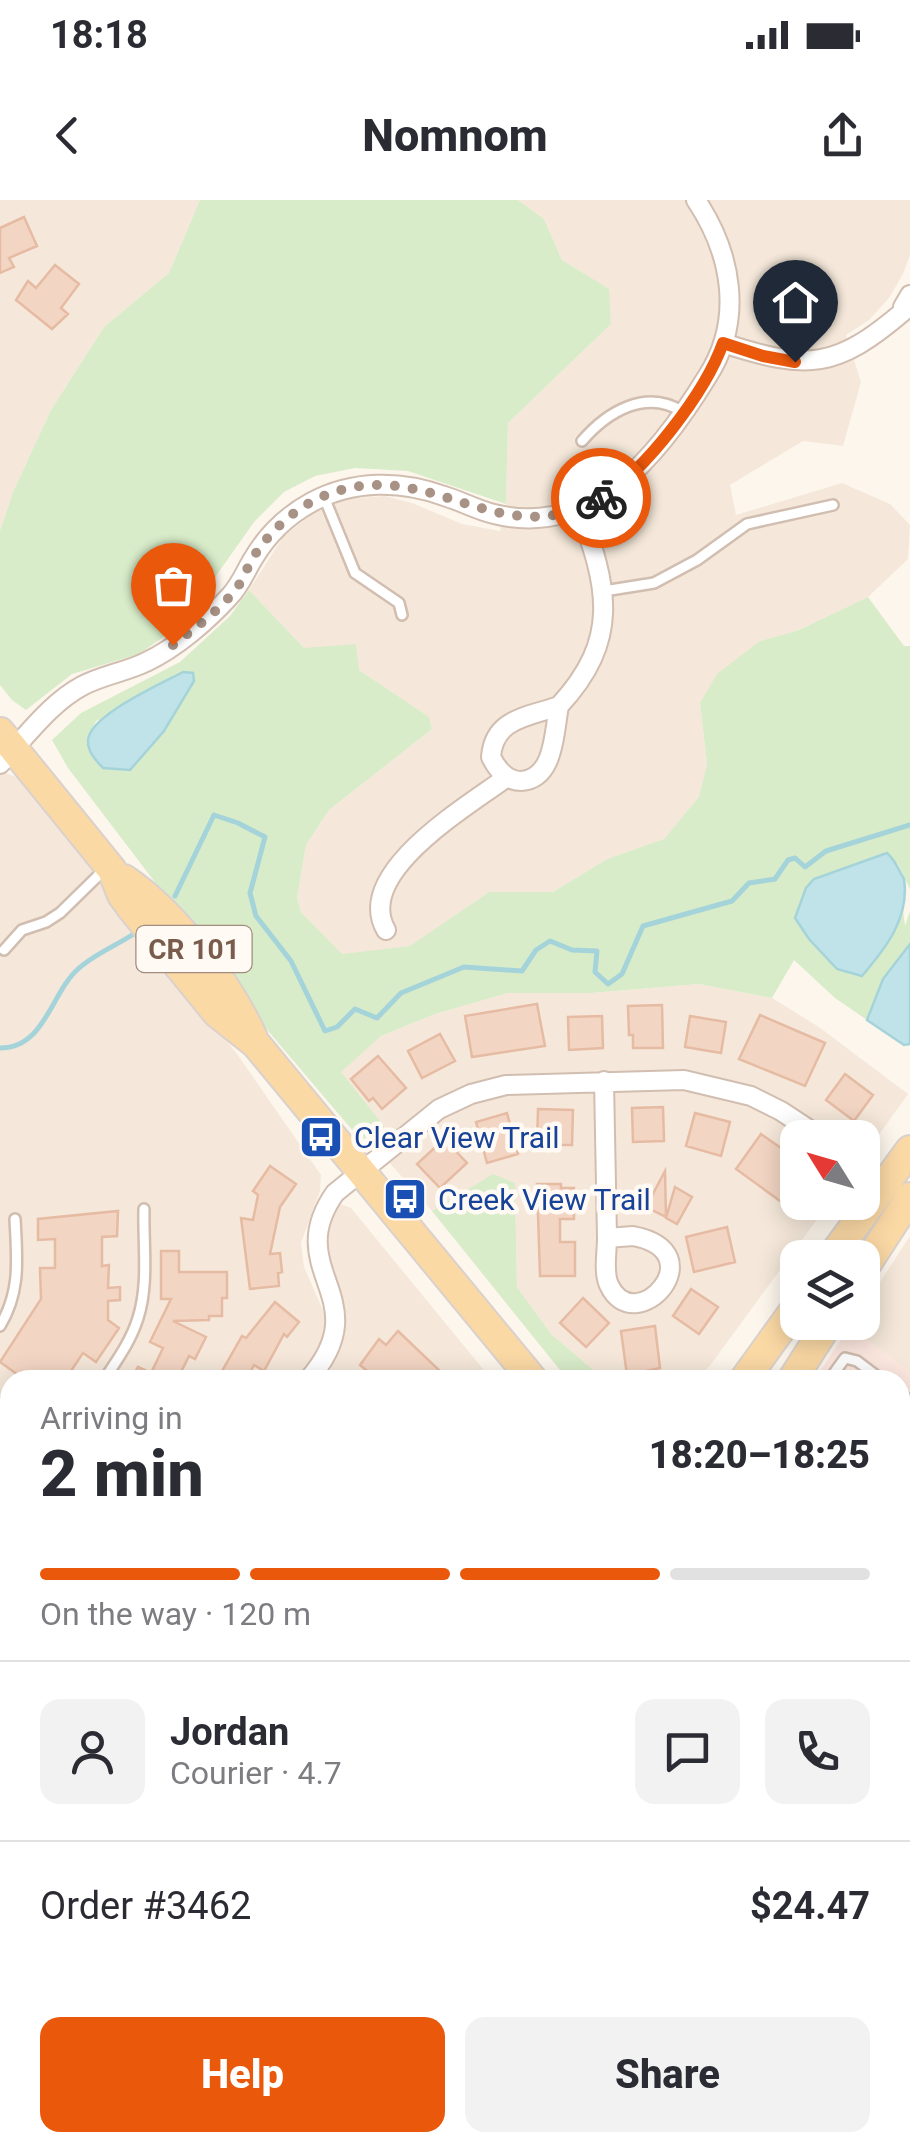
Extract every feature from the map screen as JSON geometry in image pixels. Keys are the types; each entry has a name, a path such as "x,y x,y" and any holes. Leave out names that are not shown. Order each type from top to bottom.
{"main road":[{"name":"CR 101","path":"5,749 110,868 138,888 189,943 234,1000 256,1044 525,1370"},
{"path":"880,1170 910,1150"},
{"path":"880,1243 910,1197"},
{"path":"751,1370 780,1330"},
{"path":"799,1370 818,1340"}],"street":[{"path":"5,749 80,686 146,662 196,628 239,586 271,534 290,516 324,496 364,485 416,487 494,514 520,518 579,508 610,493 635,472 683,412 716,364 723,343 730,306 728,275 722,245 696,200"},
{"path":"723,343 795,362 828,359 872,338 908,306"},
{"path":"559,706 509,723 498,732 492,742 491,757 507,777 519,781 543,770 559,706 588,668 599,640 604,591 596,553 579,508"},
{"path":"386,930 378,910 381,892 396,868 412,850 507,777"},
{"path":"322,1370 337,1318 320,1264 318,1226 335,1193 439,1109 471,1094 506,1085 684,1080 750,1096 795,1120"},
{"path":"604,1081 607,1238"}],"lane":[{"path":"582,441 600,421 621,408 659,401 683,412"},
{"path":"324,496 354,573 398,604 402,615"},
{"path":"604,591 654,583 697,560 748,524 834,505"},
{"path":"4,950 22,930 60,913 110,868"},
{"path":"111,1370 128,1345 139,1318 144,1290 144,1208"},
{"path":"0,1326 16,1292 19,1272 15,1219"},
{"path":"837,1370 846,1358 868,1370"}],"shaded area":[{"path":"0,200 200,200 169,273 104,327 51,410 13,492 0,531"},
{"path":"518,200 910,200 910,255 903,274 889,298 869,320 846,335 861,382 843,446 803,441 730,485 736,515 842,483 890,504 910,525 908,559 868,597 799,630 760,641 700,703 707,764 699,798 664,839 607,859 553,892 489,892 411,946 342,955 301,912 297,898 306,845 329,810 432,729 428,717 359,670 304,648 249,590 283,537 313,513 346,499 385,496 462,524 500,531 506,504 508,423 611,324 608,289 562,260 544,219"},
{"path":"0,775 16,777 83,858 237,1054 321,1175 320,1191 301,1243 304,1267 326,1317 326,1330 302,1370 0,1370"},
{"path":"699,984 772,998 819,1027 908,1094 880,1133 880,1120 780,1120 780,1220 817,1220 802,1240 780,1240 780,1270 706,1370 593,1370 551,1334 517,1287 515,1183 492,1175 432,1211 388,1161 402,1147 340,1072 381,1036 435,1014 508,993 591,993"},
{"path":"340,1204 351,1208 484,1370 332,1370 329,1365 342,1332 344,1313 327,1273 323,1233 333,1207"},
{"path":"910,1236 910,1370 867,1340 880,1340 880,1282"},
{"path":"841,1340 867,1340 907,1370 821,1370"}],"green space":[{"path":"200,200 518,200 544,219 562,260 609,289 611,324 508,423 506,504 408,471 355,468 315,476 284,492 254,522 182,624 139,654 72,674 26,710 0,685 0,531 13,492 51,410 104,327 169,273"},
{"path":"249,590 304,648 356,644 359,670 429,717 432,729 329,810 306,845 297,898 301,912 342,954 410,946 489,892 553,892 607,859 664,839 699,797 707,764 700,703 717,674 760,641 799,630 868,597 904,646 910,646 910,889 897,862 905,926 910,911 910,944 883,979 867,1020 835,998 794,960 772,998 699,984 591,993 508,993 435,1014 381,1036 341,1072 385,1127 368,1139 359,1138 269,1032 68,768 52,740 81,713 180,662 230,616","holes":["194,681 164,731 130,770 90,754 88,738 96,721"]},
{"path":"493,1174 515,1183 517,1287 551,1334 593,1370 560,1370 432,1211"}],"water":[{"path":"183,672 193,673 194,681 164,731 130,770 103,768 89,749 91,731 112,711"},
{"path":"887,853 904,879 899,920 887,944 862,976 837,969 795,918 806,888 814,879"},
{"path":"910,944 910,1044 904,1045 867,1020 883,979"}],"building":[{"path":"24,217 37,246 9,258 14,267 0,273 0,228"},
{"path":"55,265 79,284 61,308 68,314 52,329 16,300 28,281 36,288"},
{"path":"537,1004 545,1046 472,1057 465,1016"},
{"path":"662,1005 663,1048 633,1048 628,1006"},
{"path":"760,1015 825,1043 805,1086 739,1059"},
{"path":"602,1016 603,1048 569,1050 568,1017"},
{"path":"690,1016 726,1022 721,1053 685,1047"},
{"path":"440,1034 455,1061 422,1078 408,1051"},
{"path":"378,1056 406,1088 382,1109 373,1098 369,1101 351,1079"},
{"path":"845,1074 873,1095 855,1120 826,1100"},
{"path":"663,1107 664,1141 633,1142 632,1108"},
{"path":"538,1109 573,1110 572,1145 537,1145"},
{"path":"507,1113 518,1154 487,1163 476,1122"},
{"path":"695,1113 730,1122 721,1156 686,1146"},
{"path":"761,1134 780,1147 780,1201 736,1169"},
{"path":"444,1139 467,1163 440,1188 417,1164"},
{"path":"270,1166 296,1184 280,1207 270,1254 280,1253 282,1272 278,1273 279,1286 250,1289 241,1218 253,1220 258,1195 253,1191"},
{"path":"665,1171 666,1217 646,1207"},
{"path":"537,1184 574,1188 574,1219 560,1219 560,1242 575,1242 575,1276 540,1276"},
{"path":"675,1187 692,1197 677,1224 666,1218"},
{"path":"118,1211 117,1236 102,1237 102,1266 109,1265 108,1288 120,1287 120,1300 108,1301 108,1320 119,1328 96,1362 83,1353 72,1370 11,1370 0,1362 41,1299 40,1268 55,1268 55,1239 38,1240 38,1219"},
{"path":"727,1227 735,1262 694,1272 686,1237"},
{"path":"161,1251 179,1251 179,1272 227,1272 222,1316 173,1321 206,1337 195,1359 189,1356 182,1370 152,1370 163,1348 150,1342 171,1299 161,1299"},
{"path":"691,1289 718,1307 699,1334 673,1316"},
{"path":"583,1298 609,1323 586,1347 560,1323"},
{"path":"275,1302 299,1322 287,1337 284,1334 265,1370 254,1365 251,1370 223,1370 242,1336 246,1338"},
{"path":"655,1326 660,1368 626,1370 621,1331"},
{"path":"398,1331 439,1370 366,1370 360,1365 379,1339 386,1345"}],"waterway":[{"path":"175,896 214,815 265,837 250,893 256,916 291,961 325,1031 337,1027 355,1009 377,1018 401,993 464,967 522,971 536,950 550,941 572,950 597,951 595,972 608,984 622,974 643,926 732,901 749,883 775,879 788,860 795,858 805,867 826,851 910,825"},
{"path":"0,1048 27,1039 78,969 132,935"}],"way so far":[{"path":"173,645 228,599 256,554 290,516 338,491 364,485 416,487 494,514 520,518 572,512 601,498"}],"place":[{"name":"Clear View Trail","path":"321,1137"},
{"name":"Creek View Trail","path":"405,1199"}],"route":[{"path":"601,498 624,483 646,459 698,392 716,364 723,343 795,362"}]}
